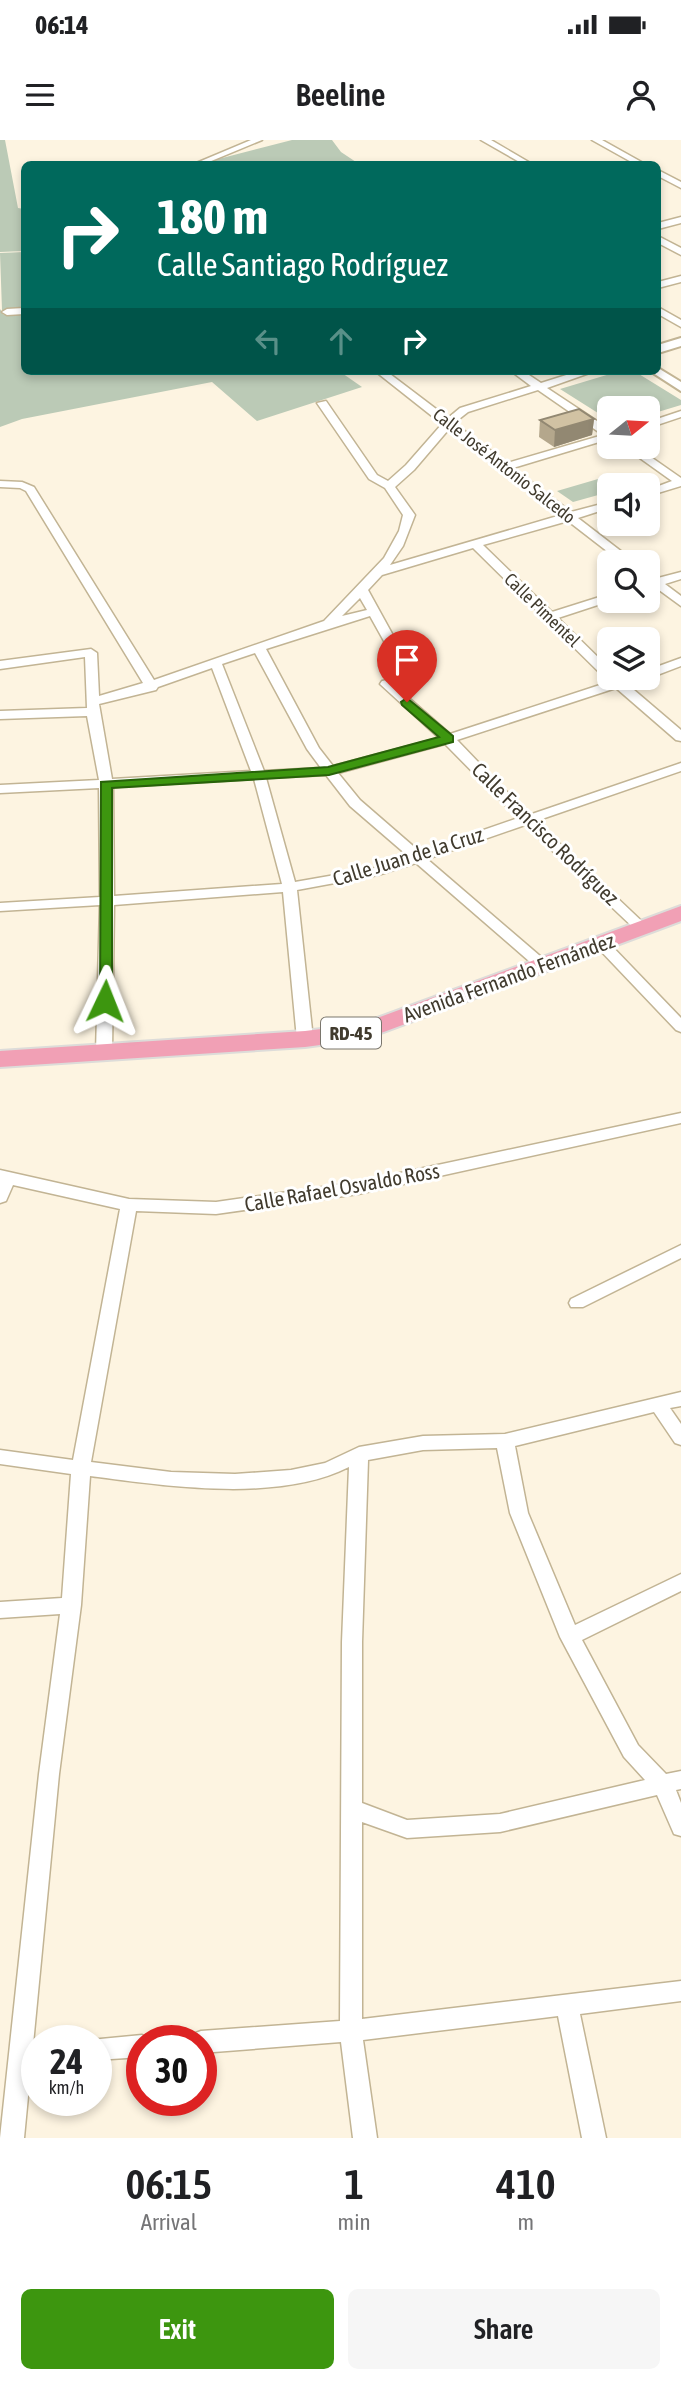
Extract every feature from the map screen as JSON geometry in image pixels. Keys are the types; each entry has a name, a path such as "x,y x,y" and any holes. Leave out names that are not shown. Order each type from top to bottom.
{"main road":[{"name":"Avenida Fernando Fernández","path":"0,1059 305,1040 365,1031 681,913"}],"street":[{"path":"206,161 258,140"},
{"path":"485,140 523,161"},
{"path":"596,140 635,161"},
{"path":"661,175 681,185"},
{"path":"661,225 681,220"},
{"path":"661,241 681,252"},
{"path":"661,284 681,279"},
{"path":"7,312 21,311"},
{"path":"661,312 681,324"},
{"path":"661,348 681,342"},
{"path":"661,374 681,387"},
{"name":"Calle José Antonio Salcedo","path":"385,375 614,550"},
{"path":"522,375 597,427"},
{"path":"390,486 408,473 449,423 464,410 578,375"},
{"path":"321,403 373,477 390,486 409,515 402,540 379,572 330,622"},
{"path":"660,421 681,414"},
{"path":"505,467 597,439"},
{"path":"647,459 681,482"},
{"path":"660,489 681,482"},
{"path":"0,484 22,485 30,489 152,687"},
{"path":"379,572 597,509"},
{"name":"Calle Pimentel","path":"475,545 597,664"},
{"path":"660,580 681,575"},
{"name":"Calle Francisco Rodríguez","path":"361,588 411,679 386,684 448,739 527,820 643,929"},
{"path":"660,588 681,602"},
{"path":"348,602 371,608"},
{"path":"549,617 597,602"},
{"path":"0,715 93,706 371,608"},
{"path":"259,648 329,771 355,803 542,965"},
{"path":"0,665 91,653 93,706 106,784 104,1052"},
{"path":"660,670 681,662"},
{"path":"216,664 259,775 290,888 305,1040"},
{"path":"0,789 329,771 448,739 597,685"},
{"name":"Calle Pimentel","path":"626,690 681,737"},
{"name":"Calle Juan de la Cruz","path":"0,907 290,888 353,877 418,858 681,767"},
{"path":"602,944 681,1027"},
{"name":"Calle Rafael Osvaldo Ross","path":"4,1177 129,1205 216,1208 269,1203 494,1161 681,1118"},
{"path":"0,1197 4,1177"},
{"path":"31,2025 49,1774 71,1605 81,1468 129,1205"},
{"path":"577,1303 681,1251"},
{"path":"0,1457 171,1479 235,1481 291,1477 329,1469 359,1454 423,1443 505,1441 681,1399"},
{"path":"658,1405 681,1438"},
{"path":"505,1441 519,1513 570,1637 631,1751 672,1783 681,1827"},
{"path":"359,1454 352,1642 351,2031 365,2138"},
{"path":"570,1637 681,1582"},
{"path":"0,1610 71,1605"},
{"path":"352,1810 407,1829 500,1823 672,1783"},
{"path":"217,2041 351,2031 681,1991"},
{"path":"567,2005 594,2138"},
{"path":"12,2138 21,2094"}],"green space":[{"path":"0,140 5,140 18,208 21,208 21,251 0,252"},
{"path":"292,140 332,140 341,152 354,161 211,161"},
{"path":"21,252 21,309 2,310 0,253"},
{"path":"0,309 4,315 21,315 21,375 345,375 362,387 257,421 212,382 22,419 0,427"},
{"path":"607,375 640,375 681,400 681,405 660,411 660,396 597,396 597,412 560,389"},
{"path":"597,479 597,495 573,502 557,491"}],"building":[{"path":"579,409 594,419 555,430 540,420"}],"route":[{"path":"105,1001 106,784 329,771 448,739 407,702"}]}
